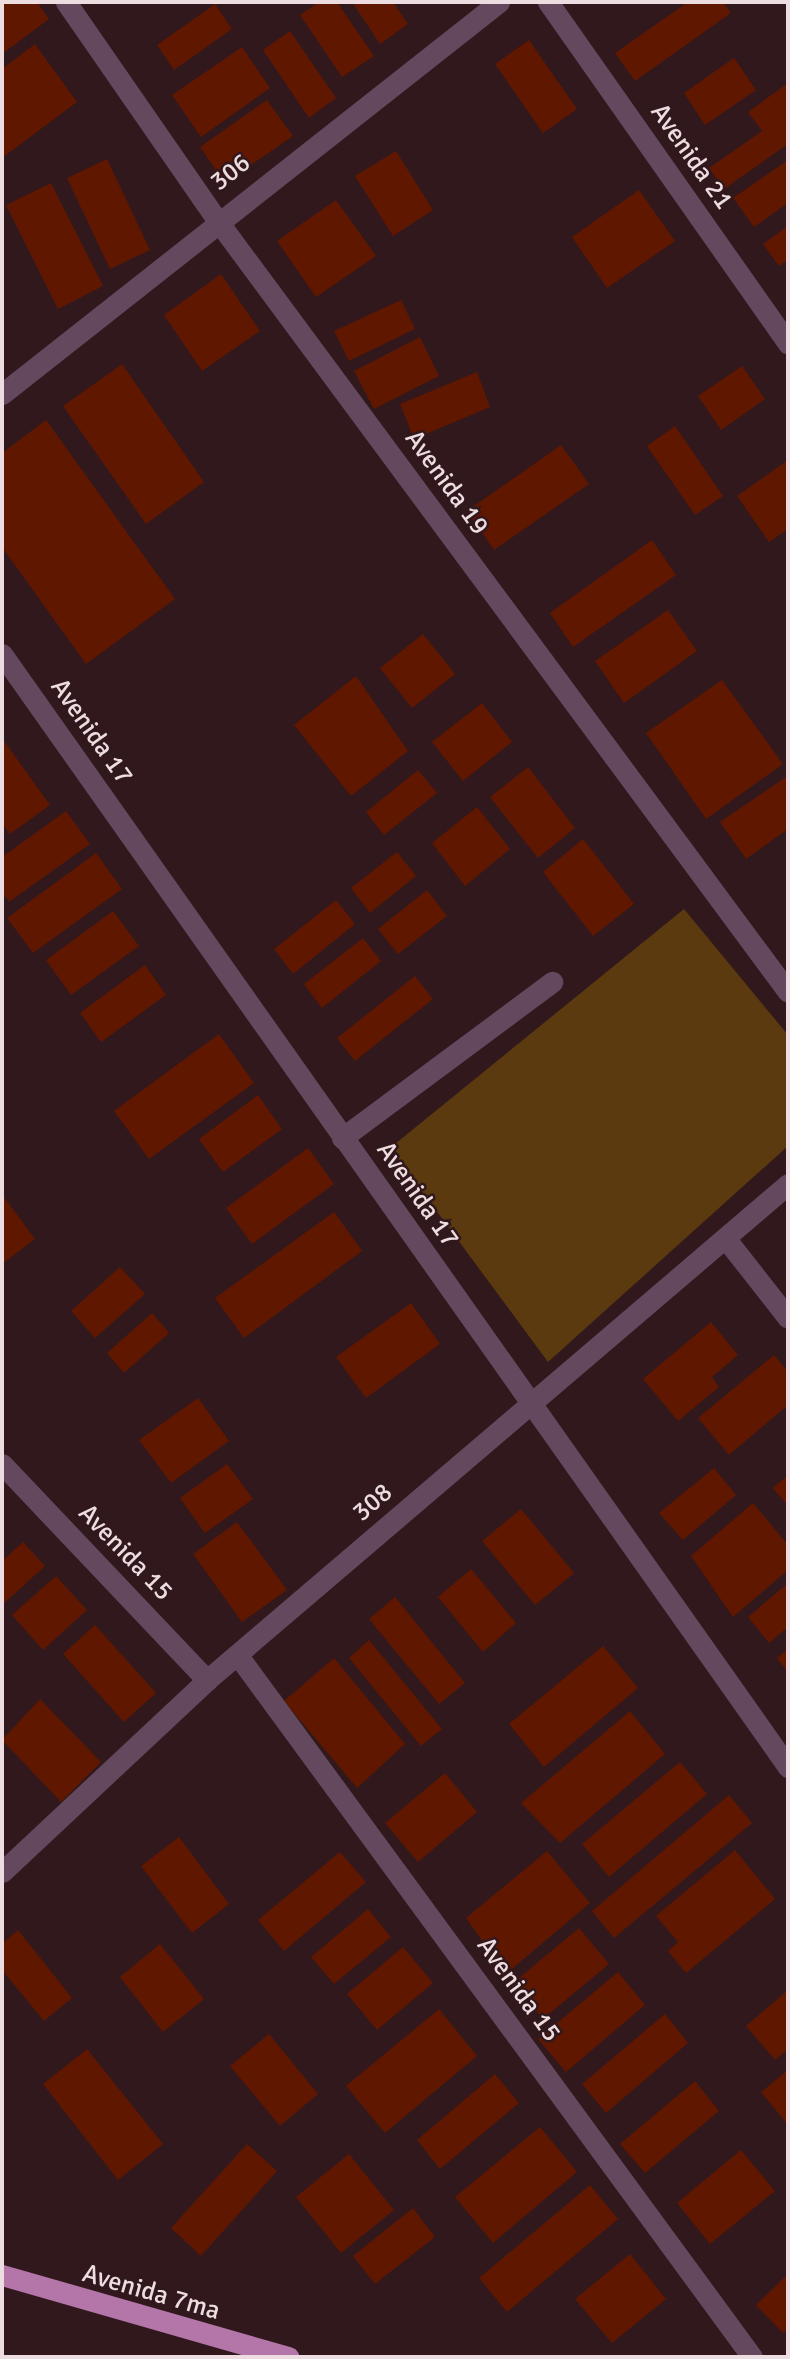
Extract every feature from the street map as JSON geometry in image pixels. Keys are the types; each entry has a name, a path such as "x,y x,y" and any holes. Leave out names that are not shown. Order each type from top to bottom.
{"highway":[{"name":"Avenida 7ma","path":"2,2274 197,2336 288,2357"}],"street":[{"name":"Avenida 19","path":"66,2 217,220 788,992"},
{"name":"306","path":"2,394 217,220 499,2"},
{"name":"Avenida 21","path":"548,2 788,344"},
{"name":"Avenida 17","path":"2,654 788,1767"},
{"path":"342,1138 552,982"},
{"name":"308","path":"2,1872 207,1681 239,1657 788,1184"},
{"path":"726,1239 788,1318"},
{"name":"Avenida 15","path":"2,1464 207,1681"},
{"name":"Avenida 15","path":"239,1657 752,2357"}],"shaded area":[{"path":"684,909 788,1035 788,1146 548,1362 390,1148"}],"building":[{"path":"2,2 37,2 49,19 2,54"},
{"path":"319,2 337,2 374,56 342,77 300,15"},
{"path":"352,2 393,2 408,24 380,44"},
{"path":"688,2 723,2 731,13 635,81 615,53"},
{"path":"215,4 232,29 174,70 157,45"},
{"path":"290,31 336,98 309,118 263,50"},
{"path":"529,40 577,109 543,133 495,64"},
{"path":"35,44 77,102 2,158 2,69"},
{"path":"242,47 270,88 201,137 172,95"},
{"path":"734,58 756,90 705,125 684,93"},
{"path":"788,83 788,144 724,189 709,168 762,131 748,112"},
{"path":"267,100 293,136 225,183 200,147"},
{"path":"396,151 433,210 393,236 355,176"},
{"path":"107,159 150,250 110,269 67,178"},
{"path":"788,160 788,203 754,227 733,198"},
{"path":"51,183 103,286 58,309 6,205"},
{"path":"639,190 675,241 607,288 572,237"},
{"path":"336,200 376,256 316,297 277,241"},
{"path":"788,226 788,260 779,266 763,244"},
{"path":"221,274 260,331 202,371 164,315"},
{"path":"401,300 415,329 349,361 334,331"},
{"path":"420,337 439,376 374,409 354,371"},
{"path":"122,364 204,482 146,524 63,406"},
{"path":"742,366 765,399 721,430 698,396"},
{"path":"477,372 490,407 414,439 400,404"},
{"path":"46,420 175,599 86,664 2,547 2,453"},
{"path":"675,426 723,496 695,515 647,446"},
{"path":"561,445 589,484 494,550 467,511"},
{"path":"788,460 788,529 769,542 737,496"},
{"path":"652,540 676,575 573,647 550,613"},
{"path":"668,610 697,651 624,703 595,661"},
{"path":"423,634 455,674 412,708 380,668"},
{"path":"356,676 408,751 351,796 294,725"},
{"path":"722,680 783,764 706,819 646,733"},
{"path":"482,703 512,742 463,781 432,742"},
{"path":"2,738 50,805 10,834 2,823"},
{"path":"528,767 575,828 538,858 490,797"},
{"path":"418,770 437,793 384,835 366,812"},
{"path":"786,777 788,829 746,859 720,822"},
{"path":"477,807 510,849 465,886 432,843"},
{"path":"66,811 90,844 9,902 2,892 2,857"},
{"path":"583,839 634,904 593,936 543,872"},
{"path":"397,852 416,876 370,913 351,888"},
{"path":"96,853 122,889 33,953 7,918"},
{"path":"427,890 447,916 398,954 378,929"},
{"path":"336,900 355,924 293,974 274,949"},
{"path":"113,911 139,946 71,995 46,960"},
{"path":"363,938 381,961 322,1008 304,984"},
{"path":"145,965 166,995 101,1042 80,1013"},
{"path":"415,976 433,999 355,1061 337,1038"},
{"path":"219,1034 254,1083 149,1159 114,1111"},
{"path":"258,1095 282,1129 223,1172 199,1139"},
{"path":"308,1148 334,1184 252,1244 226,1208"},
{"path":"4,1197 35,1239 2,1264 2,1199"},
{"path":"334,1212 362,1251 244,1338 215,1298"},
{"path":"120,1267 145,1294 95,1338 71,1311"},
{"path":"411,1303 440,1344 366,1398 336,1357"},
{"path":"152,1313 169,1333 124,1373 107,1353"},
{"path":"711,1322 738,1355 712,1377 719,1387 678,1421 643,1379"},
{"path":"774,1355 788,1372 788,1405 729,1455 698,1418"},
{"path":"198,1398 229,1441 171,1483 139,1440"},
{"path":"227,1464 253,1499 205,1533 180,1498"},
{"path":"714,1468 736,1495 683,1540 659,1513"},
{"path":"788,1475 788,1506 773,1488"},
{"path":"753,1503 788,1545 788,1570 733,1617 691,1556"},
{"path":"521,1509 574,1573 535,1605 482,1541"},
{"path":"237,1522 287,1590 242,1622 193,1554"},
{"path":"23,1542 45,1566 2,1605 2,1561"},
{"path":"471,1569 516,1623 483,1652 438,1597"},
{"path":"56,1576 87,1610 43,1650 12,1615"},
{"path":"788,1583 788,1627 769,1643 748,1617"},
{"path":"395,1597 465,1683 439,1704 369,1619"},
{"path":"95,1625 156,1693 124,1722 63,1654"},
{"path":"369,1640 442,1729 421,1746 349,1658"},
{"path":"603,1646 638,1688 544,1767 509,1724"},
{"path":"788,1649 788,1672 777,1658"},
{"path":"334,1658 405,1744 357,1788 284,1701"},
{"path":"40,1699 101,1762 61,1802 2,1740"},
{"path":"630,1711 665,1754 560,1843 521,1803"},
{"path":"680,1762 707,1794 609,1877 582,1844"},
{"path":"445,1773 477,1812 418,1862 385,1823"},
{"path":"729,1795 752,1823 614,1938 592,1911"},
{"path":"179,1837 229,1904 192,1933 141,1866"},
{"path":"735,1850 775,1899 686,1973 668,1951 678,1942 656,1916"},
{"path":"547,1851 590,1903 506,1974 466,1918"},
{"path":"340,1852 366,1882 284,1951 258,1920"},
{"path":"368,1909 391,1937 334,1984 311,1957"},
{"path":"579,1928 609,1964 543,2019 513,1983"},
{"path":"18,1930 72,1998 44,2021 2,1970 2,1944"},
{"path":"160,1944 204,1999 163,2032 120,1977"},
{"path":"403,1947 433,1983 377,2030 347,1994"},
{"path":"618,1972 645,2005 566,2072 538,2039"},
{"path":"788,1990 788,2049 775,2060 746,2026"},
{"path":"439,2009 477,2056 385,2133 346,2086"},
{"path":"665,2014 688,2043 606,2113 582,2084"},
{"path":"269,2034 318,2094 280,2126 230,2066"},
{"path":"87,2049 163,2144 118,2180 43,2084"},
{"path":"788,2070 788,2125 761,2092"},
{"path":"495,2074 519,2103 440,2169 417,2140"},
{"path":"695,2081 719,2111 645,2173 620,2144"},
{"path":"540,2127 577,2172 493,2243 455,2197"},
{"path":"247,2144 277,2171 201,2256 171,2228"},
{"path":"741,2150 775,2191 710,2244 677,2203"},
{"path":"349,2154 394,2210 341,2253 296,2197"},
{"path":"590,2185 618,2219 507,2312 479,2278"},
{"path":"413,2208 435,2237 375,2284 353,2256"},
{"path":"630,2254 666,2299 612,2343 575,2299"},
{"path":"788,2274 788,2328 783,2333 756,2305"}]}
